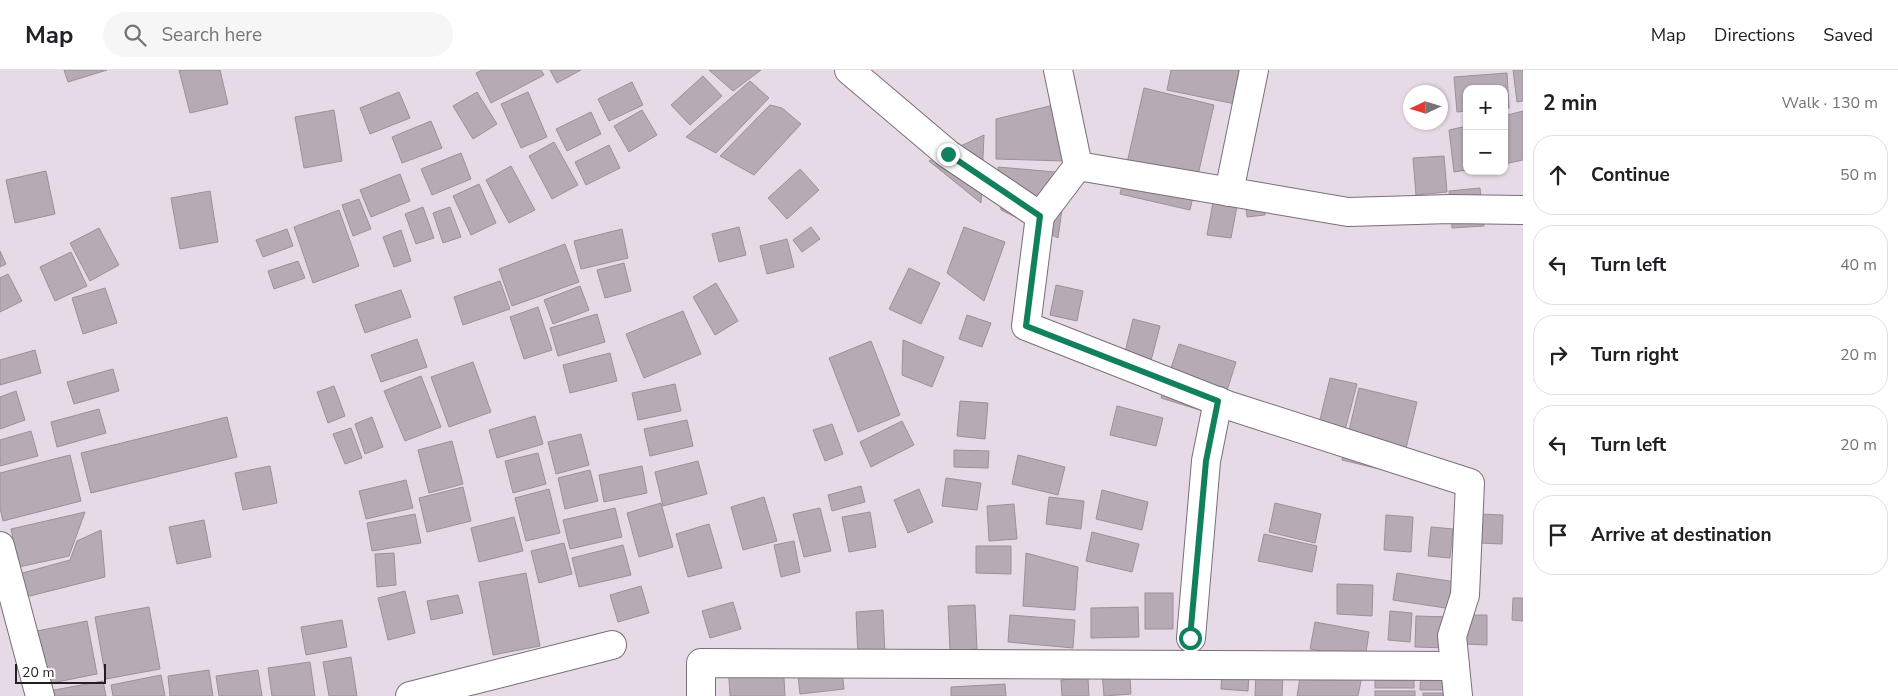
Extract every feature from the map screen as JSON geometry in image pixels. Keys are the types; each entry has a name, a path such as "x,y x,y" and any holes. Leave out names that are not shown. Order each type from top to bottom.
{"street":[{"path":"850,70 948,154 1040,216"},
{"path":"1058,70 1078,166 1040,216 1026,326 1218,401 1470,483 1464,595 1452,636 1458,696"},
{"path":"1229,192 1254,70"},
{"path":"1078,166 1348,212 1450,209 1523,210"},
{"path":"1190,638 1206,461 1218,401"},
{"path":"0,546 40,696"},
{"path":"410,696 612,645"},
{"path":"701,696 701,663 1455,666"}],"building":[{"path":"64,70 107,70 68,82"},
{"path":"179,70 220,70 228,104 190,113"},
{"path":"482,70 541,70 544,75 491,103 476,73"},
{"path":"550,70 581,70 557,83"},
{"path":"709,70 761,70 733,91"},
{"path":"1171,70 1242,70 1235,104 1167,90"},
{"path":"1513,70 1523,70 1523,101 1517,102"},
{"path":"1507,73 1508,85 1463,85 1463,111 1457,112 1454,77"},
{"path":"703,76 722,96 690,125 671,105"},
{"path":"750,81 769,98 716,153 686,137"},
{"path":"632,82 643,105 609,121 598,99"},
{"path":"1144,88 1214,105 1190,210 1120,194"},
{"path":"399,92 410,118 370,134 360,108"},
{"path":"477,92 497,124 473,139 453,106"},
{"path":"528,92 547,137 521,148 501,104"},
{"path":"1070,101 1065,161 996,159 996,119"},
{"path":"770,105 782,108 801,124 754,175 720,156"},
{"path":"334,110 342,161 304,168 295,117"},
{"path":"642,110 657,135 629,152 614,126"},
{"path":"1523,111 1523,160 1508,163 1508,130 1508,115"},
{"path":"591,112 601,134 567,151 556,129"},
{"path":"431,121 442,148 402,163 392,137"},
{"path":"1463,127 1463,171 1454,172 1449,130"},
{"path":"984,135 981,203 929,161"},
{"path":"554,142 578,185 552,199 529,156"},
{"path":"609,145 620,168 586,185 575,162"},
{"path":"461,153 471,179 432,195 421,169"},
{"path":"1444,156 1447,192 1416,195 1413,158"},
{"path":"511,166 535,210 509,223 486,180"},
{"path":"998,167 1067,173 1058,238 1001,210"},
{"path":"800,169 819,190 787,219 768,198"},
{"path":"46,171 55,214 15,223 6,180"},
{"path":"400,174 410,201 371,217 360,190"},
{"path":"479,184 496,223 471,235 453,196"},
{"path":"1480,188 1484,226 1452,228 1449,191"},
{"path":"210,191 218,242 180,249 171,198"},
{"path":"359,199 371,229 353,236 342,205"},
{"path":"1213,202 1237,206 1231,238 1207,235"},
{"path":"423,207 434,238 416,244 405,214"},
{"path":"450,207 461,237 443,243 433,213"},
{"path":"1265,207 1265,215 1247,217 1246,208"},
{"path":"339,210 359,266 313,283 294,227"},
{"path":"739,227 746,255 719,262 712,234"},
{"path":"811,227 820,239 802,252 793,240"},
{"path":"964,227 1005,242 984,301 947,273"},
{"path":"99,228 119,265 90,281 70,243"},
{"path":"287,229 293,246 263,257 256,240"},
{"path":"622,229 628,258 581,269 574,241"},
{"path":"401,230 411,261 394,267 383,237"},
{"path":"787,239 794,267 767,274 760,246"},
{"path":"565,244 579,282 512,306 499,269"},
{"path":"0,251 6,264 0,267"},
{"path":"71,252 87,286 55,301 40,267"},
{"path":"298,261 305,278 274,289 268,271"},
{"path":"624,263 631,291 605,298 597,270"},
{"path":"909,268 940,283 921,324 889,309"},
{"path":"8,274 22,301 0,312 0,278"},
{"path":"500,281 510,309 463,325 454,297"},
{"path":"716,283 738,321 715,335 693,297"},
{"path":"1056,285 1083,291 1077,321 1050,315"},
{"path":"580,286 589,310 553,324 544,300"},
{"path":"105,288 117,323 83,334 72,298"},
{"path":"401,290 411,317 365,333 355,305"},
{"path":"538,307 552,350 524,359 510,317"},
{"path":"683,311 701,354 644,378 626,334"},
{"path":"597,314 605,342 558,356 550,328"},
{"path":"967,315 991,323 982,347 959,339"},
{"path":"1133,319 1160,326 1146,380 1120,373"},
{"path":"417,339 427,367 381,382 371,355"},
{"path":"903,340 944,357 932,387 902,375"},
{"path":"871,341 900,415 858,432 829,358"},
{"path":"1179,344 1236,362 1219,416 1161,398"},
{"path":"35,350 41,373 0,385 0,360"},
{"path":"610,353 617,381 570,393 563,365"},
{"path":"473,362 491,412 449,427 431,377"},
{"path":"113,369 119,391 74,404 67,382"},
{"path":"421,376 441,427 405,441 384,391"},
{"path":"1330,378 1357,384 1343,438 1317,432"},
{"path":"675,384 681,411 638,420 632,393"},
{"path":"334,386 345,416 328,423 317,392"},
{"path":"1359,388 1417,402 1400,474 1342,460"},
{"path":"16,391 25,420 0,429 0,397"},
{"path":"960,401 988,403 985,439 957,436"},
{"path":"1117,406 1163,418 1156,446 1110,435"},
{"path":"99,409 106,433 57,447 51,422"},
{"path":"535,416 543,444 497,458 489,430"},
{"path":"227,417 237,457 91,493 81,453"},
{"path":"372,417 383,447 365,454 355,424"},
{"path":"687,420 693,446 650,456 644,429"},
{"path":"902,421 914,445 871,467 860,442"},
{"path":"832,424 843,454 825,461 813,430"},
{"path":"351,428 362,458 345,464 333,434"},
{"path":"31,431 38,456 0,466 0,440"},
{"path":"581,434 589,465 556,474 548,442"},
{"path":"452,441 463,484 429,493 418,450"},
{"path":"954,450 989,451 988,468 954,467"},
{"path":"538,453 546,484 513,493 505,461"},
{"path":"70,455 81,501 3,521 0,508 0,473"},
{"path":"1018,455 1065,467 1058,495 1012,484"},
{"path":"698,461 707,494 663,506 655,472"},
{"path":"270,466 277,503 243,510 235,473"},
{"path":"642,466 647,493 604,502 599,475"},
{"path":"590,470 598,501 565,509 558,478"},
{"path":"946,478 981,483 977,510 942,506"},
{"path":"406,480 413,508 366,519 359,491"},
{"path":"861,486 865,502 832,511 828,495"},
{"path":"463,487 471,521 427,532 419,498"},
{"path":"549,489 560,533 526,541 515,498"},
{"path":"919,489 933,522 908,533 894,500"},
{"path":"1102,490 1148,502 1142,530 1096,519"},
{"path":"764,497 777,541 743,550 731,507"},
{"path":"1049,497 1084,501 1081,529 1046,524"},
{"path":"661,503 673,547 639,557 627,513"},
{"path":"1275,503 1321,514 1315,543 1269,532"},
{"path":"1014,504 1017,539 989,541 987,506"},
{"path":"615,508 622,537 570,549 563,520"},
{"path":"820,508 831,551 804,557 793,514"},
{"path":"85,512 69,556 19,567 11,529"},
{"path":"870,512 876,547 849,552 842,517"},
{"path":"415,514 421,543 372,551 367,523"},
{"path":"1481,514 1503,515 1502,544 1480,543"},
{"path":"1386,515 1413,517 1411,552 1384,550"},
{"path":"514,517 523,551 479,562 471,528"},
{"path":"204,520 211,557 177,564 169,527"},
{"path":"709,524 722,568 688,577 676,534"},
{"path":"1431,527 1453,529 1450,558 1428,556"},
{"path":"101,530 105,577 26,597 19,574 70,560 77,541"},
{"path":"1092,532 1139,544 1132,572 1086,561"},
{"path":"1264,534 1317,546 1312,572 1258,561"},
{"path":"794,541 800,572 781,577 774,545"},
{"path":"564,543 572,574 539,583 531,551"},
{"path":"623,545 631,575 579,587 572,558"},
{"path":"976,546 1011,546 1011,574 976,573"},
{"path":"394,553 396,585 377,587 375,554"},
{"path":"1026,553 1078,567 1075,610 1023,606"},
{"path":"526,573 540,646 493,655 479,582"},
{"path":"1397,573 1456,582 1452,609 1393,600"},
{"path":"1337,584 1373,585 1372,616 1337,614"},
{"path":"641,586 649,613 618,622 610,595"},
{"path":"405,591 415,633 388,640 378,598"},
{"path":"1145,593 1173,593 1173,629 1145,629"},
{"path":"458,595 463,613 431,620 427,601"},
{"path":"1513,598 1523,598 1523,621 1512,620"},
{"path":"733,602 741,629 710,638 702,611"},
{"path":"975,605 977,649 950,651 948,606"},
{"path":"149,607 160,669 106,679 95,617"},
{"path":"1138,607 1139,637 1091,638 1091,608"},
{"path":"883,610 885,655 858,656 856,612"},
{"path":"1390,611 1412,613 1410,642 1388,640"},
{"path":"1010,615 1075,620 1073,648 1008,642"},
{"path":"1465,615 1487,615 1487,645 1465,644"},
{"path":"1416,616 1451,617 1450,648 1415,647"},
{"path":"342,620 347,647 306,655 301,627"},
{"path":"87,621 97,674 47,684 37,631"},
{"path":"1315,622 1369,632 1365,659 1310,649"},
{"path":"1223,654 1250,656 1248,691 1221,689"},
{"path":"351,657 357,696 329,696 323,662"},
{"path":"1129,659 1131,694 1104,696 1101,661"},
{"path":"783,660 785,696 730,696 728,663"},
{"path":"1303,660 1363,671 1358,696 1297,696"},
{"path":"310,662 315,696 272,696 268,668"},
{"path":"841,662 844,689 800,694 797,667"},
{"path":"1421,667 1450,668 1449,690 1420,690"},
{"path":"209,670 213,696 170,696 168,676"},
{"path":"258,670 262,696 219,696 216,676"},
{"path":"1375,670 1414,670 1414,688 1375,688"},
{"path":"1256,672 1283,674 1282,696 1255,696"},
{"path":"161,675 165,696 113,696 111,685"},
{"path":"1088,678 1089,696 1062,696 1061,680"},
{"path":"103,681 106,696 50,696 49,691"},
{"path":"1005,684 1006,696 951,696 951,687"},
{"path":"1375,691 1415,691 1415,696 1375,696"},
{"path":"1423,693 1453,693 1453,696 1423,696"}],"route":[{"path":"948,154 1040,216 1026,326 1218,401 1206,461 1190,638"}]}
